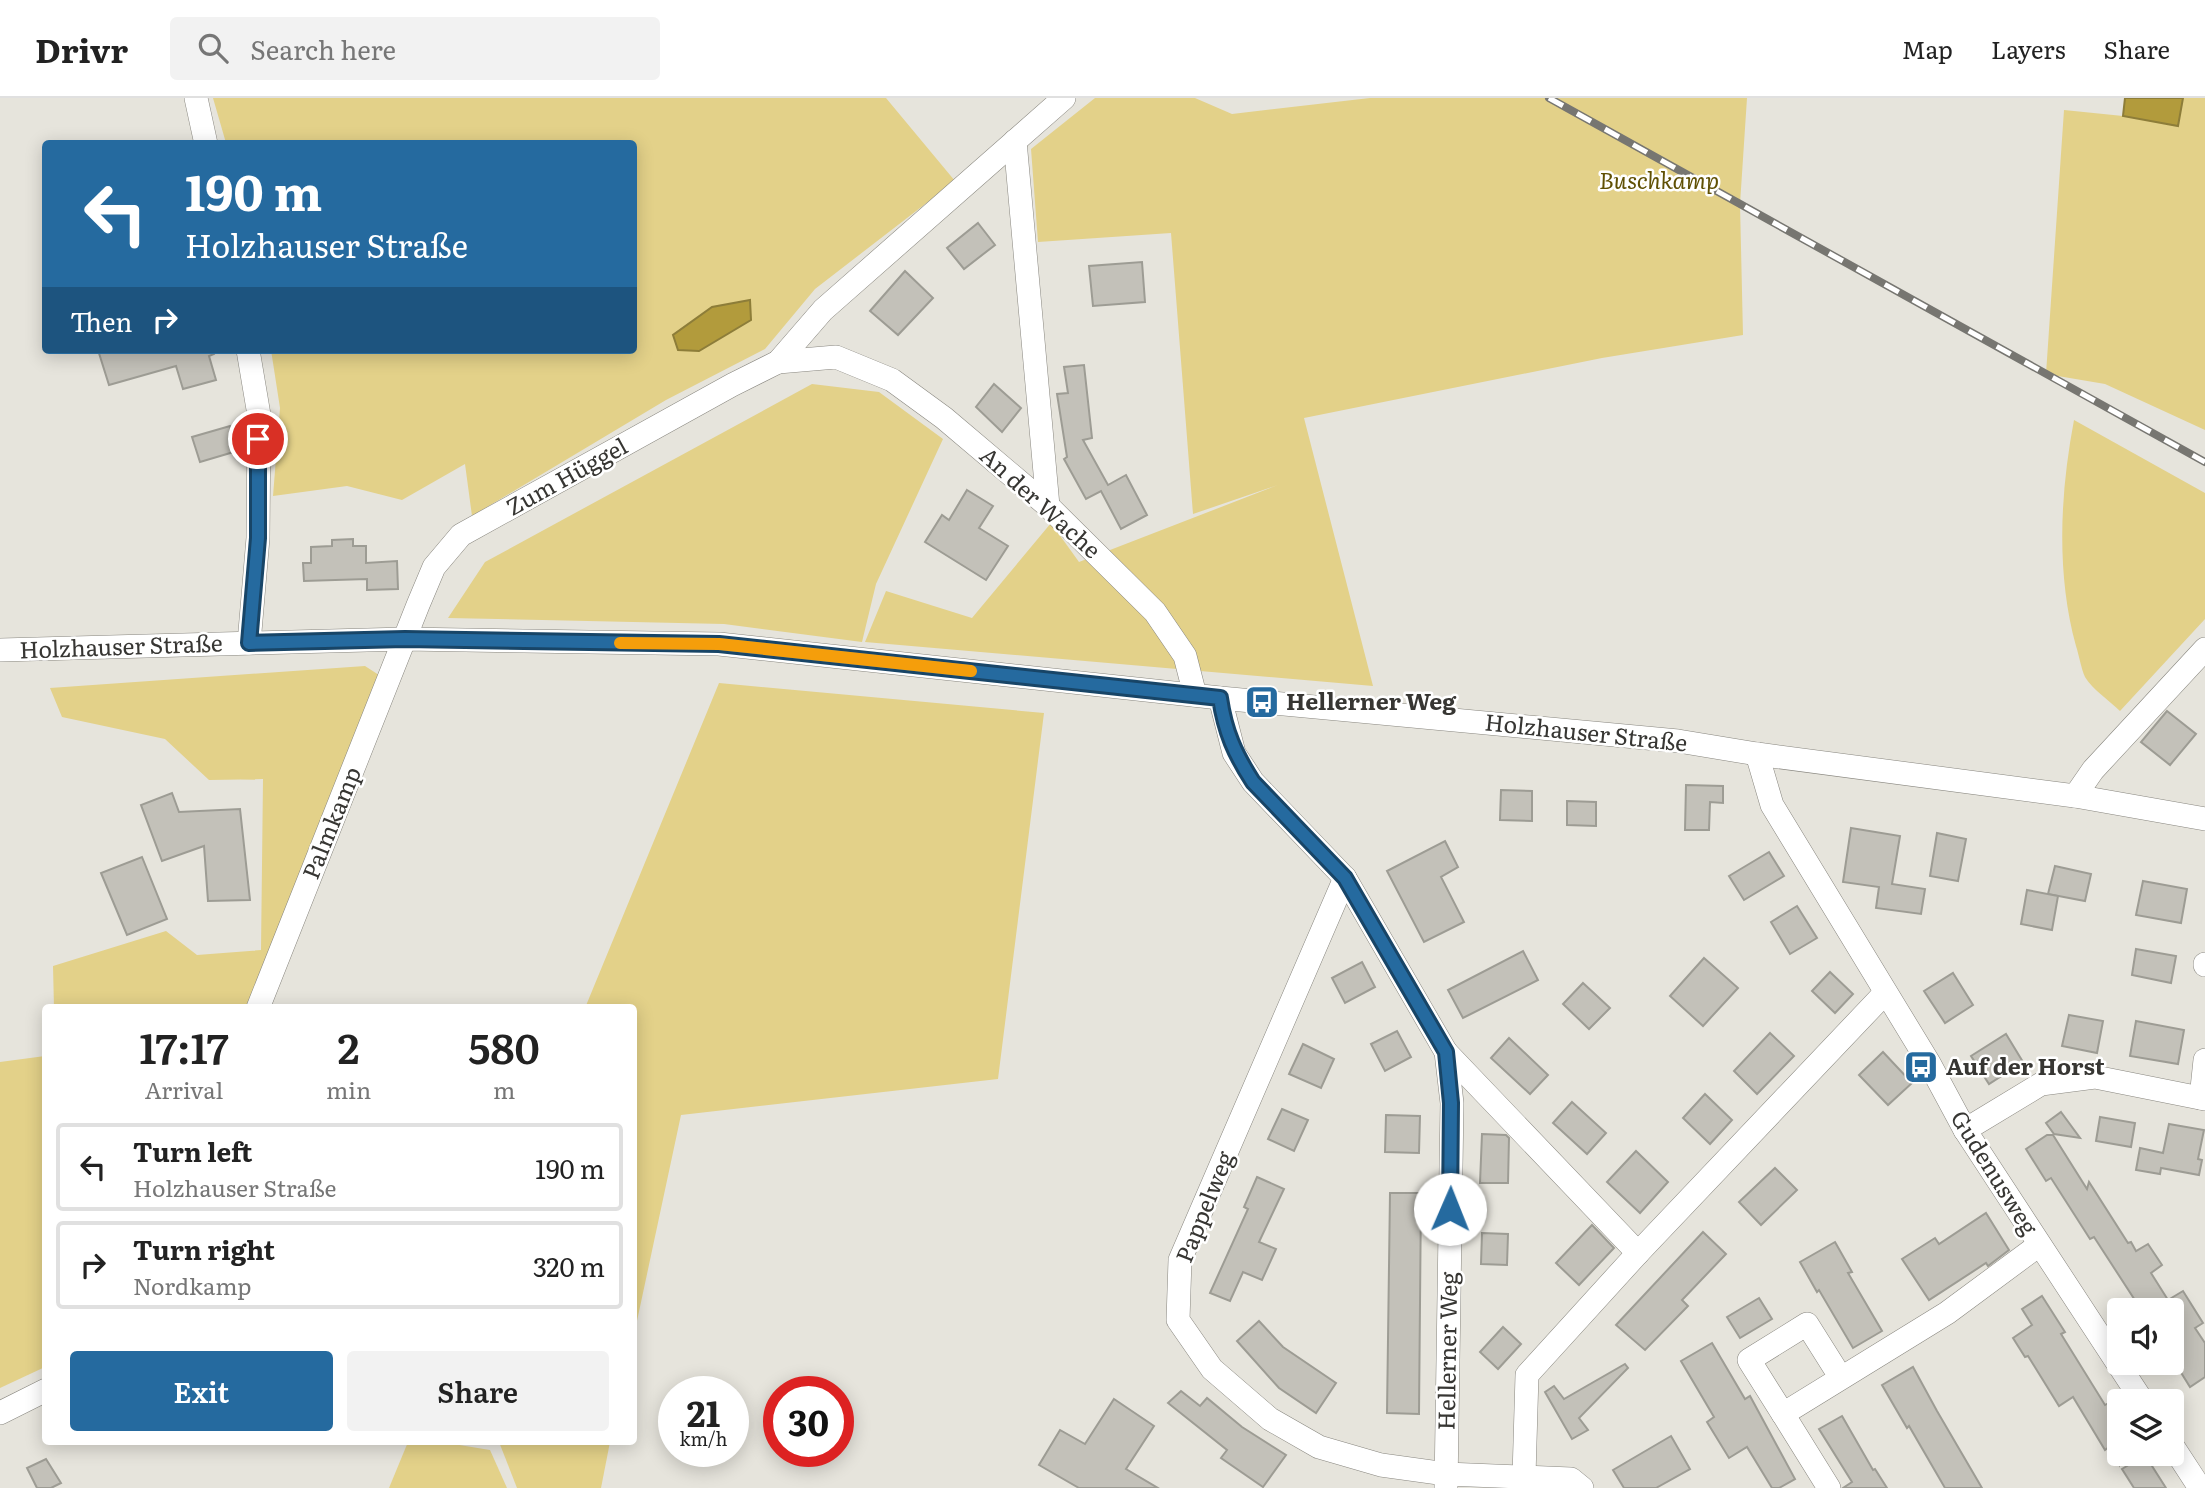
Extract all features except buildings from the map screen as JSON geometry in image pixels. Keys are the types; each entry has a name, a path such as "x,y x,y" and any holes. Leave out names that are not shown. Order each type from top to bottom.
{"street":[{"path":"196,98 205,140"},
{"name":"Zum Hüggel","path":"778,362 823,310 1064,98"},
{"path":"1015,141 1048,506"},
{"path":"249,354 259,415 258,538 249,643"},
{"name":"Zum Hüggel","path":"405,639 434,567 461,535 778,362 836,357"},
{"name":"An der Wache","path":"836,357 892,380 944,418 1048,506 1155,612 1185,656 1195,695"},
{"name":"Holzhauser Straße","path":"0,650 405,639 719,644 1220,698 1678,741 2075,796 2205,819"},
{"name":"Palmkamp","path":"260,1004 405,639"},
{"path":"2075,796 2093,770 2205,649"},
{"name":"Hellerner Weg","path":"1220,698 1234,752 1253,782 1345,878 1446,1052 1451,1103 1446,1481"},
{"name":"Gudenusweg","path":"1757,754 1772,805 1929,1063 1965,1130 2134,1389"},
{"name":"Pappelweg","path":"1345,878 1180,1261 1178,1320 1212,1369 1270,1419 1319,1447 1446,1481 1524,1476 1571,1479 1582,1488"},
{"path":"1524,1476 1527,1375 1638,1253 1885,993"},
{"path":"1446,1052 1638,1253"},
{"path":"1965,1130 2041,1084 2095,1077 2203,1099 2205,1060"},
{"path":"1783,1414 1947,1313 2039,1245"},
{"path":"1829,1488 1749,1360 1807,1324 1841,1378"},
{"path":"0,1413 42,1393"},
{"path":"2184,1463 2200,1488"}],"green space":[{"path":"213,98 886,98 955,181 815,289 765,349 666,400 472,516 465,464 402,500 347,486 273,496 280,408 272,354 637,354 637,140 225,140"},
{"name":"Buschkamp","path":"1095,98 1195,98 1232,114 1370,98 1747,98 1740,204 1743,335 1602,358 1304,418 1373,686 865,642 886,591 972,618 1051,523 1079,562 1278,485 1193,514 1171,233 1038,242 1031,149"},
{"path":"2183,98 2205,98 2205,430 2105,384 2046,374 2064,110 2123,116 2177,126"},
{"path":"812,384 879,392 943,439 876,584 862,642 724,624 448,618 485,562"},
{"path":"2074,420 2205,493 2205,619 2120,711 2085,677 2065,590 2063,505"},
{"path":"365,666 382,677 251,1004 54,1004 53,966 166,931 197,955 261,950 263,779 209,780 165,739 62,717 50,688"},
{"path":"719,683 1044,713 998,1079 681,1115 637,1321 637,1004 587,1004"},
{"path":"42,1056 42,1368 0,1388 0,1062"},
{"path":"407,1445 459,1445 490,1450 507,1488 389,1488"},
{"path":"500,1445 609,1445 601,1488 517,1488"}],"shaded area":[{"path":"2125,98 2183,98 2178,126 2123,116"},
{"path":"750,300 751,320 699,351 678,350 673,335 712,307"}],"railway":[{"path":"1549,98 2205,462"}],"slow traffic":[{"path":"620,643 719,644 971,671"}],"place":[{"name":"Hellerner Weg","path":"1262,702"},
{"name":"Auf der Horst","path":"1921,1067"}],"route":[{"path":"258,439 258,538 249,643 405,639 719,644 1220,698 1234,752 1253,782 1345,878 1446,1052 1451,1103 1450,1209"}]}
